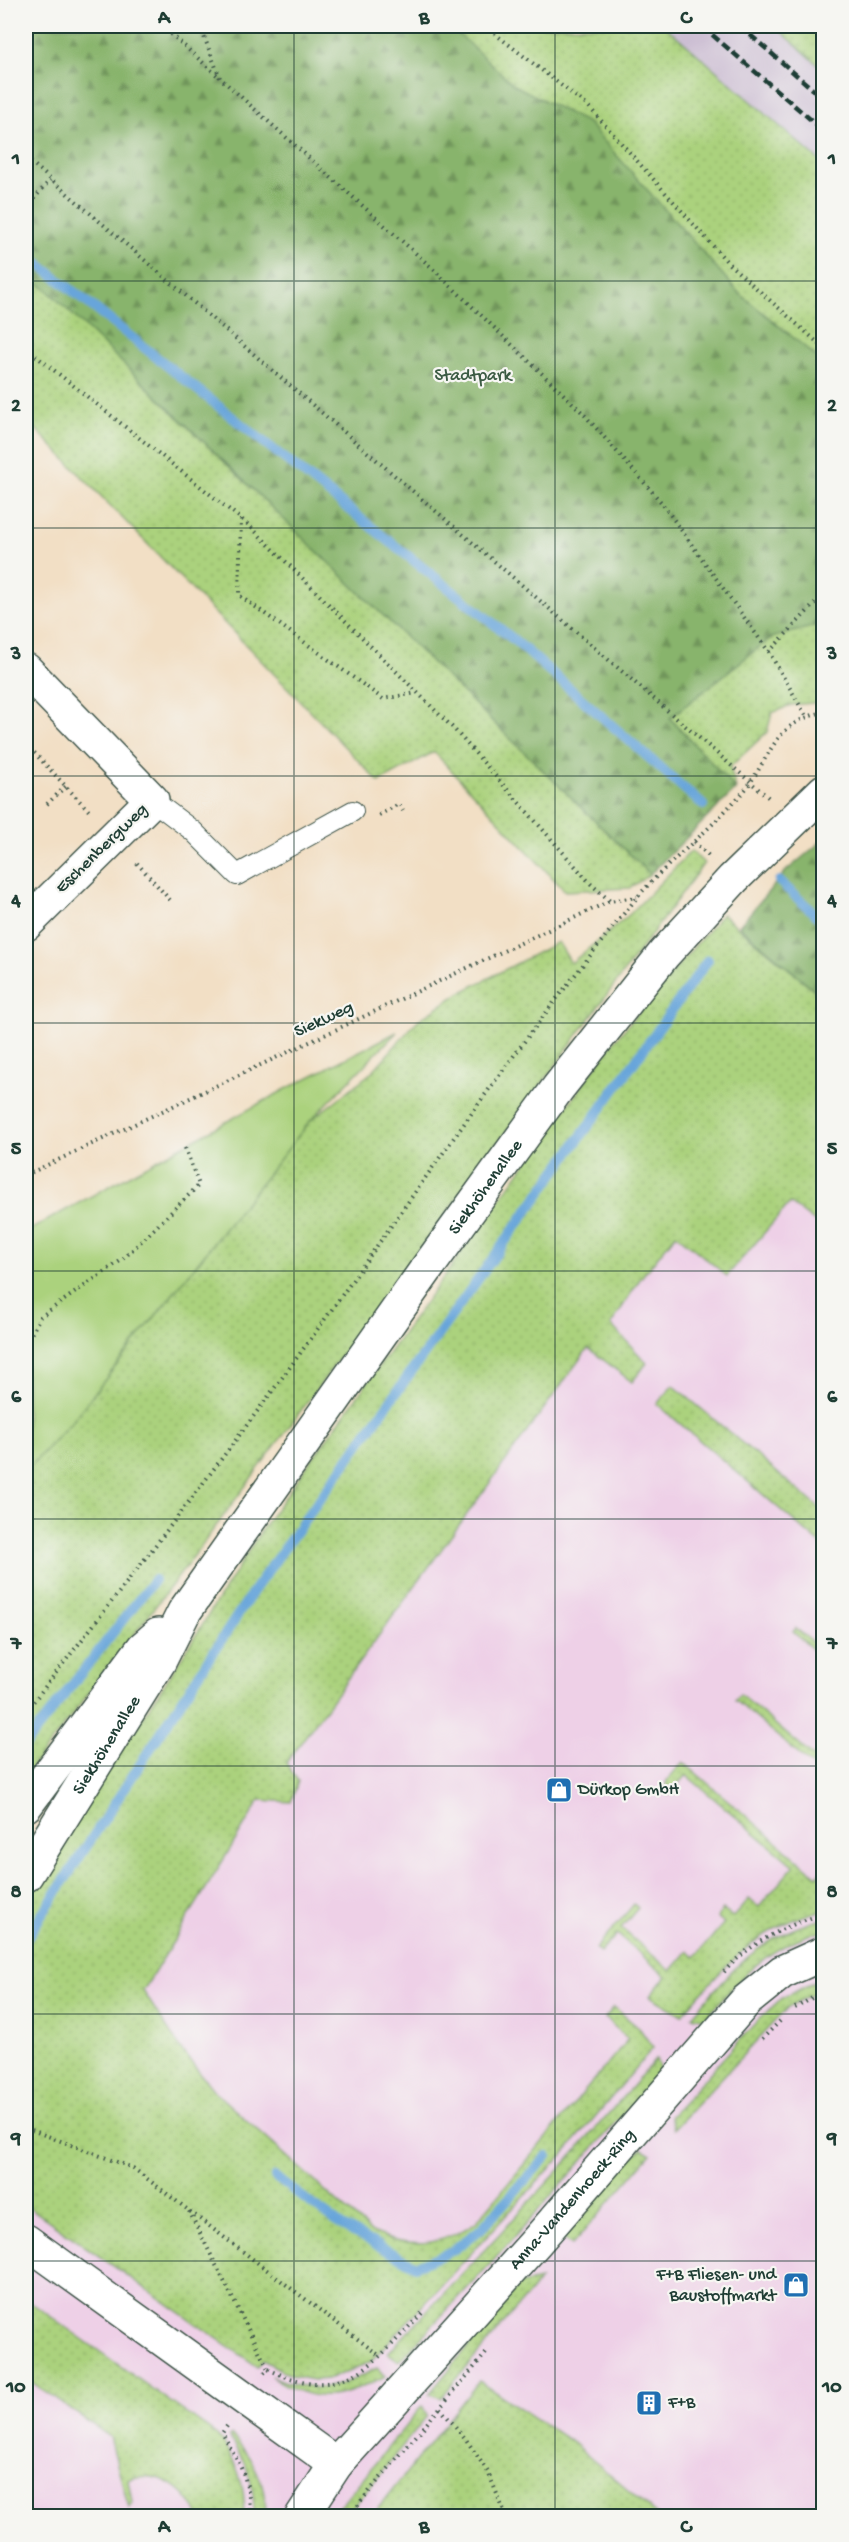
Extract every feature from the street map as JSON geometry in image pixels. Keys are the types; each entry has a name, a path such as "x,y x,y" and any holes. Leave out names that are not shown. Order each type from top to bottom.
{"street":[{"name":"Eschenbergweg","path":"26,670 152,800 26,924"},
{"name":"Siekhöhenallee","path":"26,1875 159,1662 184,1612 425,1271 558,1088 664,954 733,879 824,791"},
{"name":"Siekhöhenallee","path":"26,1805 143,1648 184,1612"},
{"name":"Anna-Vandenhoeck-Ring","path":"302,2517 330,2472 746,2001 782,1972 824,1953"},
{"path":"26,2241 330,2472"},
{"path":"26,2266 241,2406"}],"lane":[{"path":"152,800 193,831 237,875 353,811"}],"path":[{"path":"162,26 432,268 583,412 661,502 769,652 806,716"},
{"path":"200,26 220,78"},
{"path":"485,26 589,107 729,264 824,348"},
{"path":"26,158 751,782"},
{"path":"26,208 50,180"},
{"path":"26,348 241,519 453,728 591,884 610,900"},
{"path":"241,519 239,595 383,699 417,693"},
{"path":"769,652 824,594"},
{"path":"26,1711 172,1526 318,1328 462,1125 637,897 724,812 751,782 767,751 785,731 806,716 824,712"},
{"path":"47,804 66,786"},
{"name":"Siekweg","path":"26,1175 610,900 637,897"},
{"path":"26,1344 40,1317 123,1259 199,1185 184,1146"},
{"path":"722,1975 768,1937 787,1927 824,1914"},
{"path":"26,2128 134,2168 380,2356 410,2384"},
{"path":"189,2210 268,2369 291,2380 314,2384 349,2379 380,2356 433,2302"},
{"path":"250,2517 250,2495 244,2471 222,2433 268,2369"},
{"path":"440,2408 465,2438 488,2472 506,2517"}],"shaded area":[{"path":"665,26 775,26 823,69 823,164"},
{"path":"722,914 823,997 823,2516 26,2516 26,1894 172,1673 266,1523 612,1044"}],"green space":[{"name":"Stadtpark","path":"26,26 665,26 823,164 823,702 791,705 772,713 767,732 730,767 736,789 650,874 630,888 565,891 434,752 379,782 26,419"},
{"name":"Stadtpark","path":"26,26 450,26 514,85 588,123 739,293 823,362 823,624 771,638 670,718 736,789 650,874 46,289 26,275"},
{"path":"775,26 823,26 823,69"},
{"path":"823,840 823,997 739,926 786,871"},
{"path":"691,851 704,863 191,1560 26,1775 26,1471 73,1420 310,1121 372,1072 418,1020 458,994 558,942 571,963 630,914"},
{"path":"722,914 823,997 823,1228 790,1203 727,1276 676,1234 640,1279 611,1325 647,1363 632,1382 588,1348 286,1763 298,1781 291,1802 260,1800 143,1991 182,2051 215,2092 370,2231 412,2243 437,2241 476,2222 628,2039 605,2018 614,2007 640,2029 653,2048 569,2148 370,2362 330,2379 313,2380 292,2376 263,2360 258,2367 26,2205 26,1894 172,1673 266,1523 612,1044"},
{"path":"397,1032 310,1121 73,1420 26,1471 26,1232 286,1089"},
{"path":"673,1385 823,1511 823,1546 657,1404"},
{"path":"796,1628 823,1652 823,1658 793,1632"},
{"path":"740,1694 823,1765 823,1775 735,1700"},
{"path":"683,1762 817,1876 823,1869 824,1910 800,1917 761,1937 728,1964 682,2015 650,1996 666,1976 617,1934 600,1953 596,1949 634,1904 638,1908 621,1928 671,1971 688,1951 695,1957 724,1923 717,1917 723,1910 733,1917 749,1899 759,1907 794,1866 686,1775 669,1795 664,1791 667,1780"},
{"path":"823,1919 823,1930 786,1945 757,1964 705,2019 692,2016 735,1969 765,1944 782,1934"},
{"path":"823,1978 823,1989 788,2007 674,2129 670,2117 758,2020 782,1998"},
{"path":"656,2059 661,2072 494,2260 399,2361 388,2353 563,2166"},
{"path":"641,2148 651,2154 572,2245 562,2237"},
{"path":"540,2280 441,2398 429,2394 520,2284"},
{"path":"26,2299 217,2435 235,2464 241,2483 245,2516 198,2516 187,2497 179,2490 161,2479 150,2477 128,2479 132,2503 129,2509 110,2437 26,2378"},
{"path":"377,2368 385,2376 355,2390 328,2396 314,2396 301,2392 271,2376 313,2388 350,2381"},
{"path":"479,2381 573,2443 658,2516 372,2516"},
{"path":"422,2406 427,2416 346,2516 332,2516"},
{"path":"231,2435 246,2453 257,2472 264,2492 266,2516 254,2516 249,2474 229,2437"}],"waterway":[{"path":"26,254 513,639 703,805"},
{"path":"779,881 824,922"},
{"path":"26,1939 254,1590 708,960"},
{"path":"26,1744 154,1580"},
{"path":"275,2177 342,2226 416,2266 452,2251 481,2229 547,2156"}],"railway":[{"path":"702,26 824,131"},
{"path":"740,26 824,99"}],"place":[{"name":"Dürkop GmbH","path":"559,1790"},
{"name":"F+B Fliesen- und Baustoffmarkt","path":"796,2285"},
{"name":"F+B","path":"649,2403"}]}
